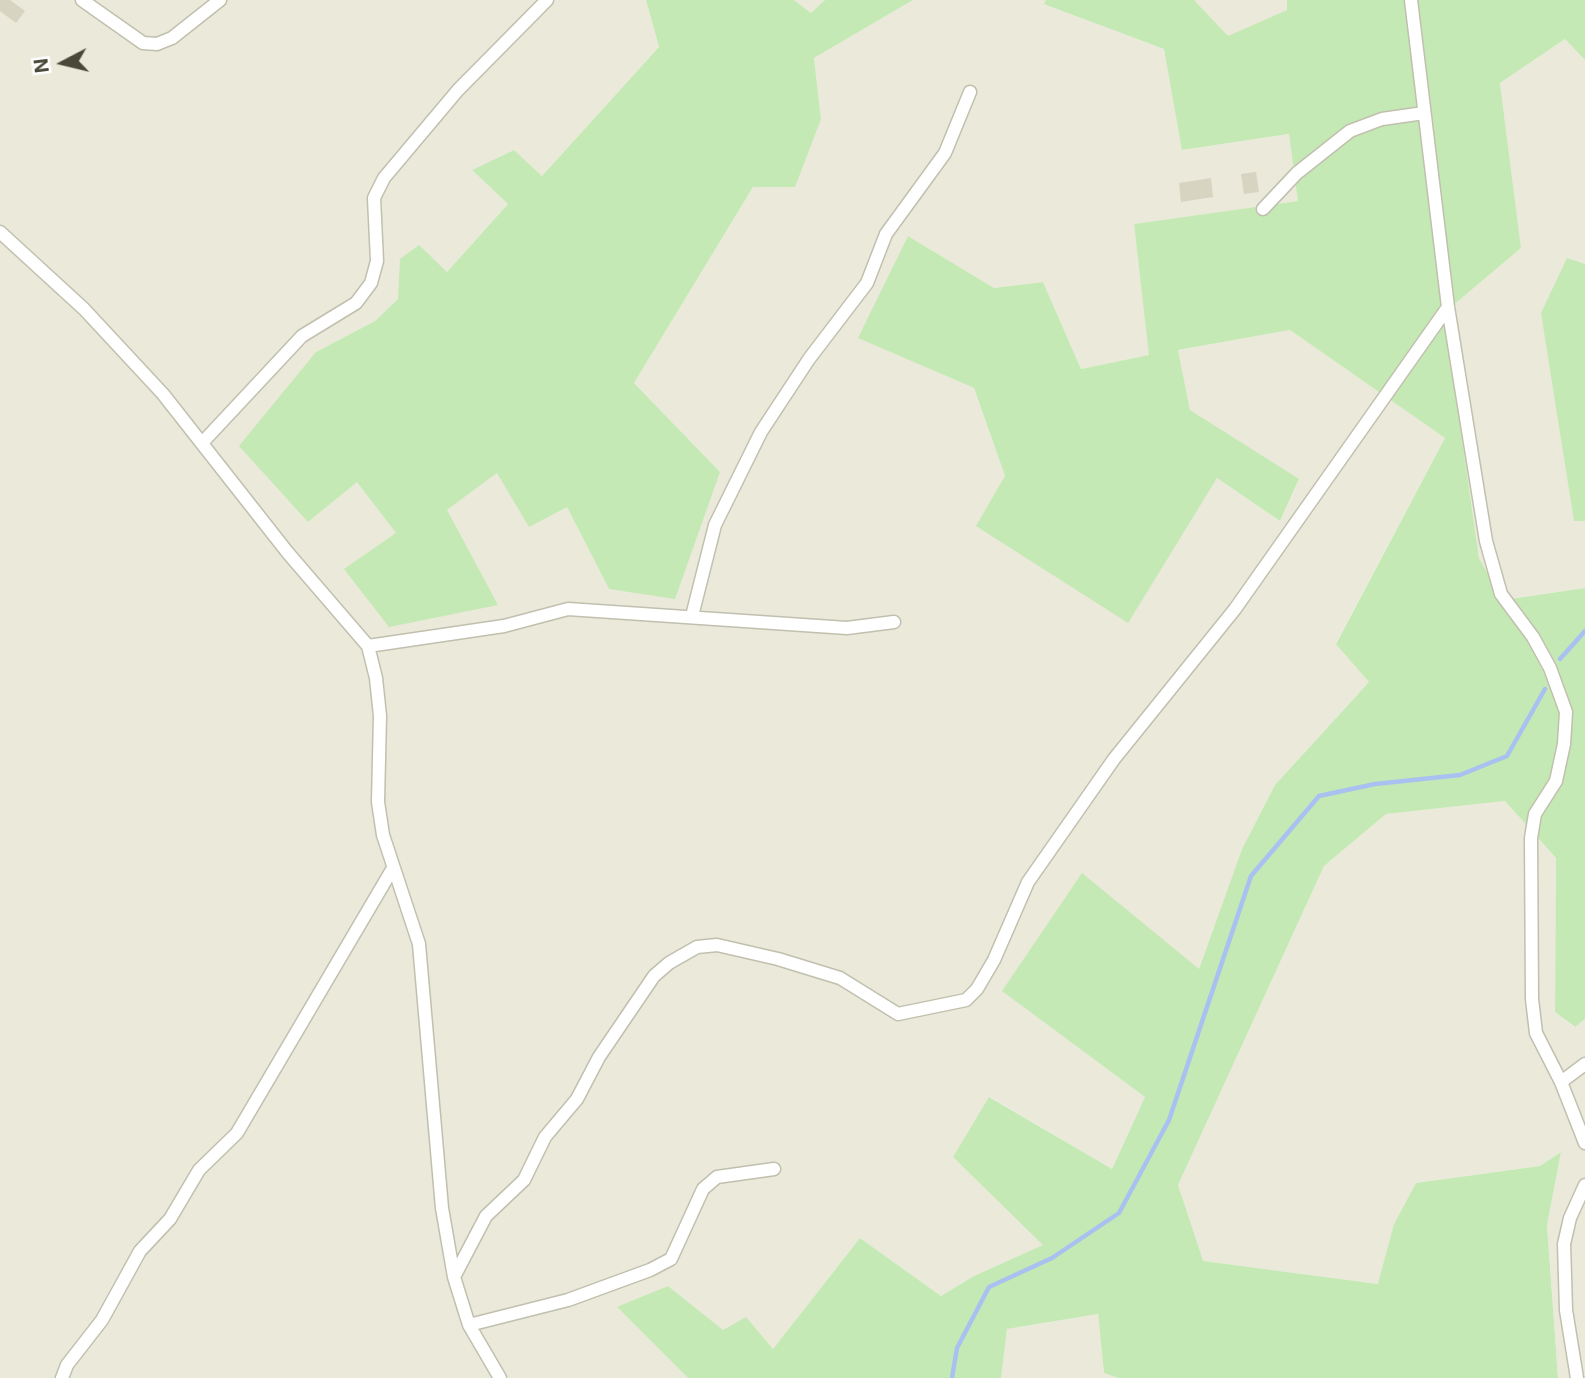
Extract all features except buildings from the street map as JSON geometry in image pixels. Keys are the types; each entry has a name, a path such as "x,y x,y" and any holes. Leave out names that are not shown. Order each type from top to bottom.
{"street":[{"path":"82,0 143,43 157,44 172,38 220,0"},
{"path":"202,443 302,336 356,303 371,283 377,261 374,198 384,178 458,90 547,0"},
{"path":"1411,0 1448,307 1486,541 1501,594 1533,637 1550,668 1566,712 1564,744 1556,781 1535,814 1529,867 1532,999 1536,1033 1561,1082 1585,1143"},
{"path":"692,616 715,525 761,432 809,359 867,283 886,234 945,153 970,92"},
{"path":"1263,209 1297,173 1350,131 1382,119 1424,113"},
{"path":"0,232 84,309 163,394 288,553 368,646 376,678 380,716 378,803 383,835 419,944 442,1208 454,1277 469,1325 500,1378"},
{"path":"454,1277 486,1216 524,1180 545,1137 577,1099 598,1057 654,976 669,963 697,947 729,948 840,978 898,1014 966,1000 977,989 994,960 1028,882 1114,759 1235,609 1448,307"},
{"path":"368,646 504,626 568,609 847,628 894,622"},
{"path":"62,1378 67,1365 109,1309 140,1251 170,1219 199,1170 237,1133 393,867"},
{"path":"1561,1082 1585,1064"},
{"path":"469,1325 568,1300 650,1270 671,1259 703,1189 717,1177 774,1170"},
{"path":"1577,1378 1566,1310 1564,1244 1570,1218 1585,1185"}],"shaded area":[{"path":"0,0 646,0 659,47 542,176 514,150 472,170 508,204 447,272 398,299 375,321 316,352 308,522 357,481 396,533 447,510 497,473 567,507 609,589 720,472 634,383 753,187 821,119 814,58 913,0 1046,0 1045,4 1164,49 1183,150 1289,134 1299,201 1134,224 1150,355 1081,369 1043,282 994,288 908,236 859,338 974,388 1005,476 1217,478 1280,521 1299,480 1190,410 1178,350 1290,330 1445,438 1336,643 1369,682 1275,785 1242,849 1199,969 1003,991 1145,1097 1112,1169 990,1097 953,1157 1044,1245 974,1276 941,1296 860,1238 773,1349 746,1318 723,1331 668,1286 618,1308 688,1378 0,1378"},
{"path":"794,0 825,0 811,13"},
{"path":"1194,0 1287,0 1287,10 1228,37"},
{"path":"1565,39 1585,60 1585,264 1567,259 1574,521 1585,521 1585,588 1502,600 1479,558 1444,313 1521,248 1500,83"},
{"path":"1505,801 1556,858 1555,1012 1574,1027 1585,1019 1585,1378 1558,1378 1547,1224 1561,1152 1540,1166 1416,1183 1394,1224 1379,1284 1202,1261 1178,1185 1324,866 1386,814"},
{"path":"1098,1314 1104,1373 1118,1378 1001,1378 1007,1329"}],"green space":[{"path":"646,0 794,0 811,13 825,0 913,0 814,58 821,119 795,187 753,187 634,383 720,472 675,599 609,589 567,507 529,527 497,473 447,510 498,605 389,627 344,569 396,533 357,482 308,522 239,446 316,352 375,321 398,299 400,259 419,245 447,272 508,204 472,170 514,150 542,176 659,47"},
{"path":"1046,0 1194,0 1228,36 1287,10 1287,0 1585,0 1585,60 1565,39 1500,83 1521,248 1444,313 1479,558 1503,600 1585,588 1585,1019 1575,1027 1555,1012 1556,858 1505,801 1386,814 1324,866 1178,1185 1203,1261 1378,1284 1394,1224 1416,1183 1540,1166 1561,1152 1547,1225 1558,1378 1118,1378 1104,1373 1098,1314 1007,1329 1001,1378 688,1378 617,1307 668,1286 723,1330 746,1317 773,1349 860,1238 941,1296 974,1276 1043,1245 953,1157 989,1097 1112,1169 1145,1097 1002,991 1082,873 1199,969 1242,849 1275,785 1369,682 1336,644 1445,438 1290,330 1178,350 1190,410 1299,479 1280,521 1217,478 1128,623 976,526 1005,476 974,388 858,338 908,236 994,288 1043,282 1081,369 1149,355 1134,224 1298,201 1289,134 1182,150 1164,49 1044,4"},
{"path":"1567,258 1585,264 1585,521 1574,521 1541,313"}],"waterway":[{"path":"1560,659 1585,631"},
{"path":"952,1378 957,1348 989,1287 1052,1258 1119,1213 1169,1120 1251,876 1319,796 1375,784 1460,775 1507,756 1545,689"}]}
